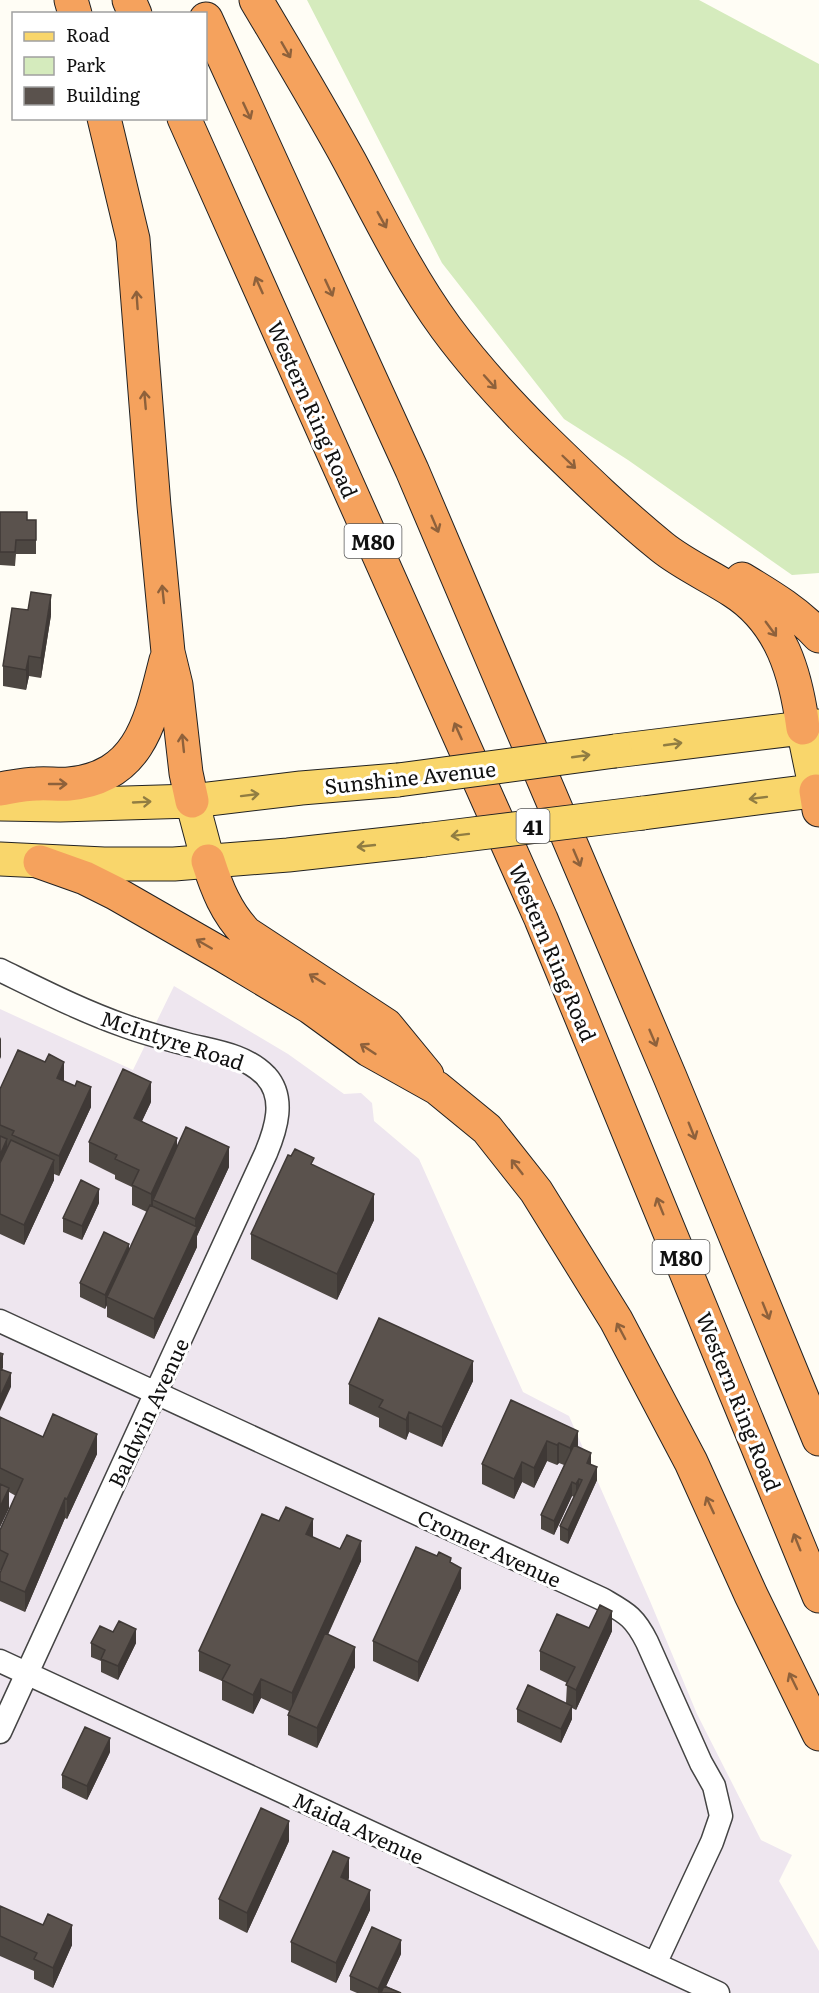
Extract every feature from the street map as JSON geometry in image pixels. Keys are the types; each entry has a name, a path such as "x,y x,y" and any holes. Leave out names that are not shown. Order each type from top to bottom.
{"highway":[{"path":"256,0 329,123 421,291 445,327 471,361 513,407 595,488 663,549 737,593 758,613 774,632 788,655 811,727"},
{"name":"M80","path":"207,21 417,481 670,1077 819,1439"},
{"path":"104,120 133,239 168,652 176,685 186,773 192,801"},
{"name":"Western Ring Road","path":"185,120 541,919 819,1596"},
{"path":"595,488 679,542 771,596 806,622 819,636"},
{"path":"0,789 87,781 116,768 129,756 143,737 150,721 168,652"},
{"path":"208,861 224,905 246,933 386,1025 437,1088"},
{"path":"40,862 85,878 128,900 310,1007 369,1050 437,1088 487,1129 536,1191 616,1320 691,1462 751,1595 819,1734"}],"main road":[{"name":"Sunshine Avenue","path":"0,804 60,806 192,801 301,788 398,780 811,727"},
{"path":"811,727 818,797"},
{"name":"41","path":"0,859 40,862 174,864 288,855 643,813 818,797"},
{"path":"192,801 208,861"}],"street":[{"name":"McIntyre Road","path":"0,970 124,1026 240,1058 260,1071 274,1088"},
{"name":"Baldwin Avenue","path":"0,1732 274,1135 278,1111 274,1088"},
{"name":"Cromer Avenue","path":"0,1321 602,1599 630,1615 638,1625 701,1763 714,1786 721,1816 712,1842 655,1964"},
{"name":"Maida Avenue","path":"0,1661 718,1993"}],"shaded area":[{"path":"174,986 288,1054 344,1094 361,1093 372,1103 374,1121 419,1159 523,1392 569,1416 697,1714 761,1840 792,1855 779,1881 819,1951 819,1993 0,1993 0,1009 133,1070"}],"green space":[{"path":"307,0 699,0 819,64 819,573 792,575 628,460 564,419 442,263"}],"building":[{"path":"0,512 27,512 27,520 36,520 36,540 16,540 15,552 0,552"},
{"path":"31,592 51,595 41,658 29,656 26,670 3,666 12,608 28,610"},
{"path":"18,1050 45,1062 49,1054 64,1062 57,1078 75,1086 77,1081 91,1087 59,1156 12,1135 14,1131 0,1125 0,1089"},
{"path":"123,1069 151,1082 134,1118 177,1138 151,1194 132,1185 139,1170 115,1159 117,1155 89,1142"},
{"path":"186,1127 229,1147 195,1219 153,1200"},
{"path":"0,1136 7,1139 0,1155"},
{"path":"11,1140 54,1160 24,1225 0,1214 0,1163"},
{"path":"295,1149 314,1158 311,1164 374,1194 337,1274 251,1234 288,1155 291,1156"},
{"path":"81,1180 99,1189 82,1226 63,1218"},
{"path":"150,1205 197,1227 154,1319 107,1297"},
{"path":"104,1232 129,1244 105,1295 80,1283"},
{"path":"379,1318 473,1361 442,1427 409,1412 406,1420 379,1407 383,1400 349,1384"},
{"path":"0,1369 11,1373 0,1397"},
{"path":"511,1400 578,1431 570,1448 547,1441 534,1468 522,1462 514,1479 482,1464"},
{"path":"53,1414 97,1434 67,1499 65,1498 25,1592 0,1581 0,1573 8,1554 0,1550 0,1530 23,1479 0,1468 0,1417 43,1437"},
{"path":"574,1445 591,1453 587,1463 597,1467 568,1530 560,1526 582,1480 579,1479 576,1484 572,1482 554,1521 541,1515"},
{"path":"0,1484 9,1488 0,1507"},
{"path":"286,1507 313,1519 306,1534 340,1549 347,1535 361,1541 292,1693 261,1679 253,1695 222,1680 230,1665 199,1651 262,1514 279,1521"},
{"path":"416,1547 437,1556 439,1552 451,1558 450,1562 461,1568 418,1662 373,1641"},
{"path":"600,1605 612,1611 576,1690 566,1685 575,1667 540,1651 557,1614 589,1628"},
{"path":"119,1621 136,1629 118,1666 101,1659 105,1650 91,1643 100,1626 113,1632"},
{"path":"325,1633 355,1647 317,1728 288,1715"},
{"path":"528,1685 572,1706 561,1729 517,1709"},
{"path":"85,1727 110,1738 87,1786 62,1775"},
{"path":"261,1808 289,1821 247,1913 219,1899"},
{"path":"333,1851 349,1858 341,1877 370,1890 336,1963 291,1942"},
{"path":"0,1906 43,1925 48,1914 72,1925 53,1968 34,1959 37,1953 0,1936"},
{"path":"372,1927 401,1940 378,1989 350,1976"},
{"path":"384,1986 401,1993 381,1993"}]}
